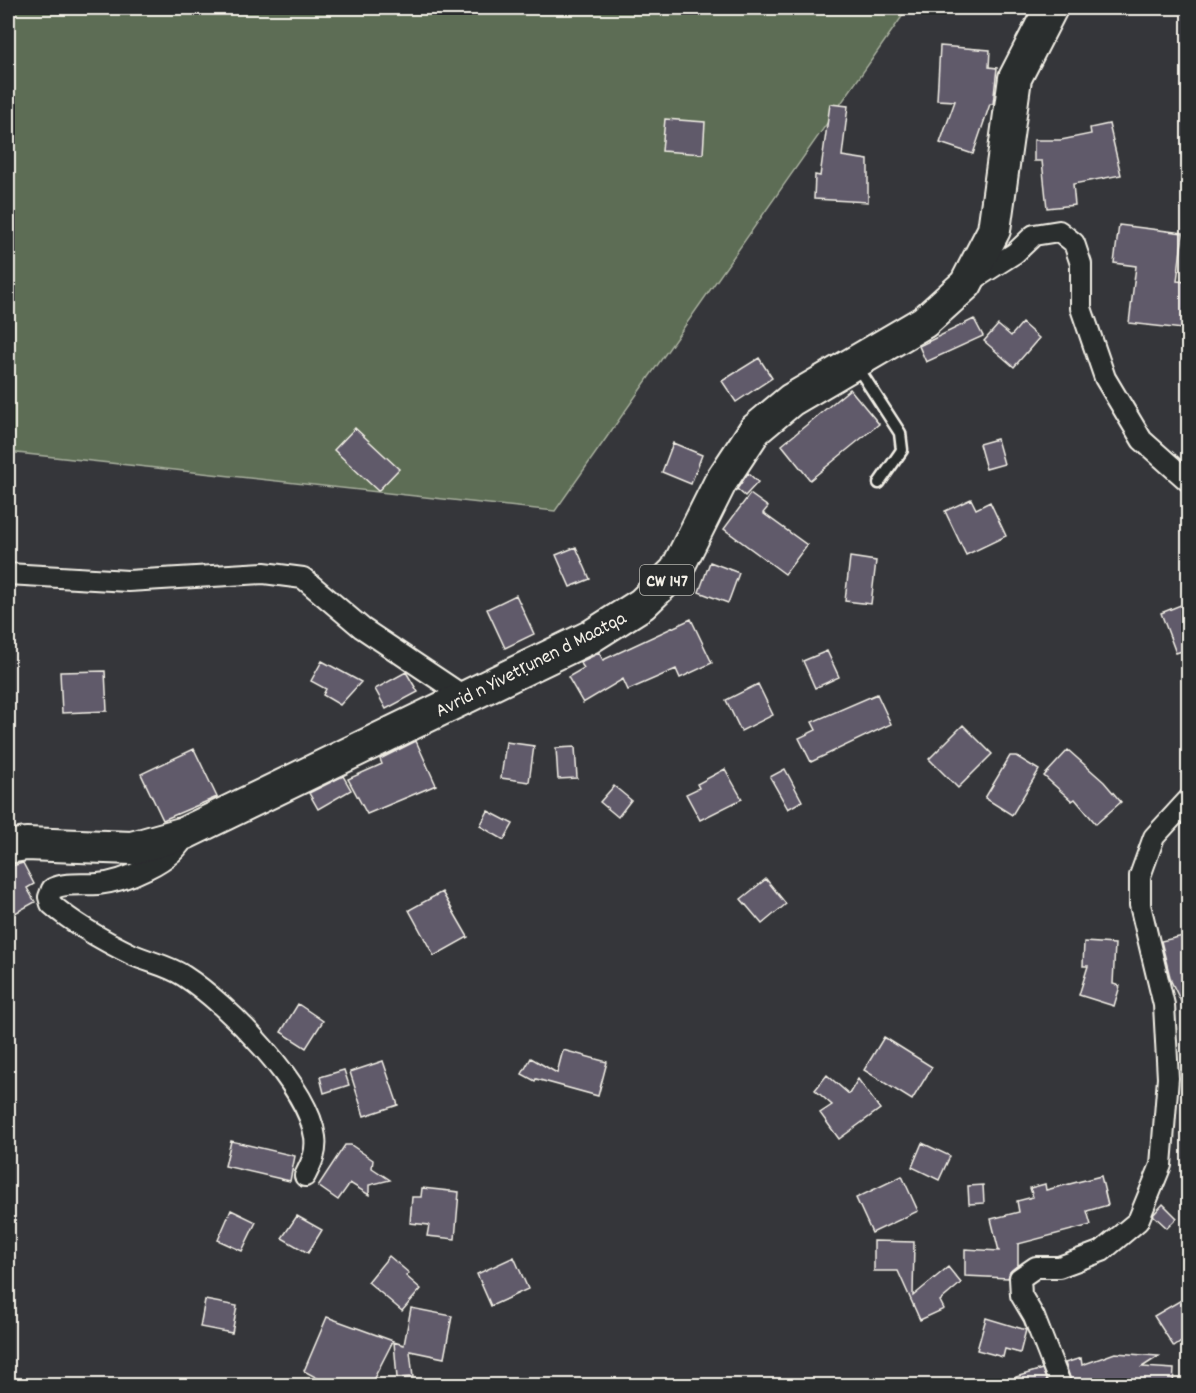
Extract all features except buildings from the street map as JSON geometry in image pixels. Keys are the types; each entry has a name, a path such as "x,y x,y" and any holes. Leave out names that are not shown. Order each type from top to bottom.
{"main road":[{"name":"Avrid n Yivetṛunen d Maatqa","path":"8,847 26,844 132,848 185,833 590,637 642,604 676,571 720,483 755,430 791,400 924,322 966,284 994,230 1015,78 1051,8"}],"street":[{"path":"966,284 1015,253 1034,235 1059,231 1074,243 1081,264 1081,308 1105,378 1142,440 1188,482"},
{"path":"8,574 128,581 264,573 303,578 362,628 465,697"},
{"path":"1061,1386 1034,1317 1021,1295 1020,1278 1036,1267 1059,1267 1102,1251 1138,1221 1161,1165 1168,1078 1164,1005 1140,905 1140,876 1154,837 1188,800"},
{"path":"185,833 183,840 166,856 136,874 100,884 62,884 52,888 49,897 51,904 95,935 134,955 182,975 221,1003 275,1063 300,1096 309,1115 315,1137 315,1156 305,1176"}],"lane":[{"path":"855,362 900,432 902,450 879,483"}],"green space":[{"path":"8,8 908,8 555,511 8,452"}]}
